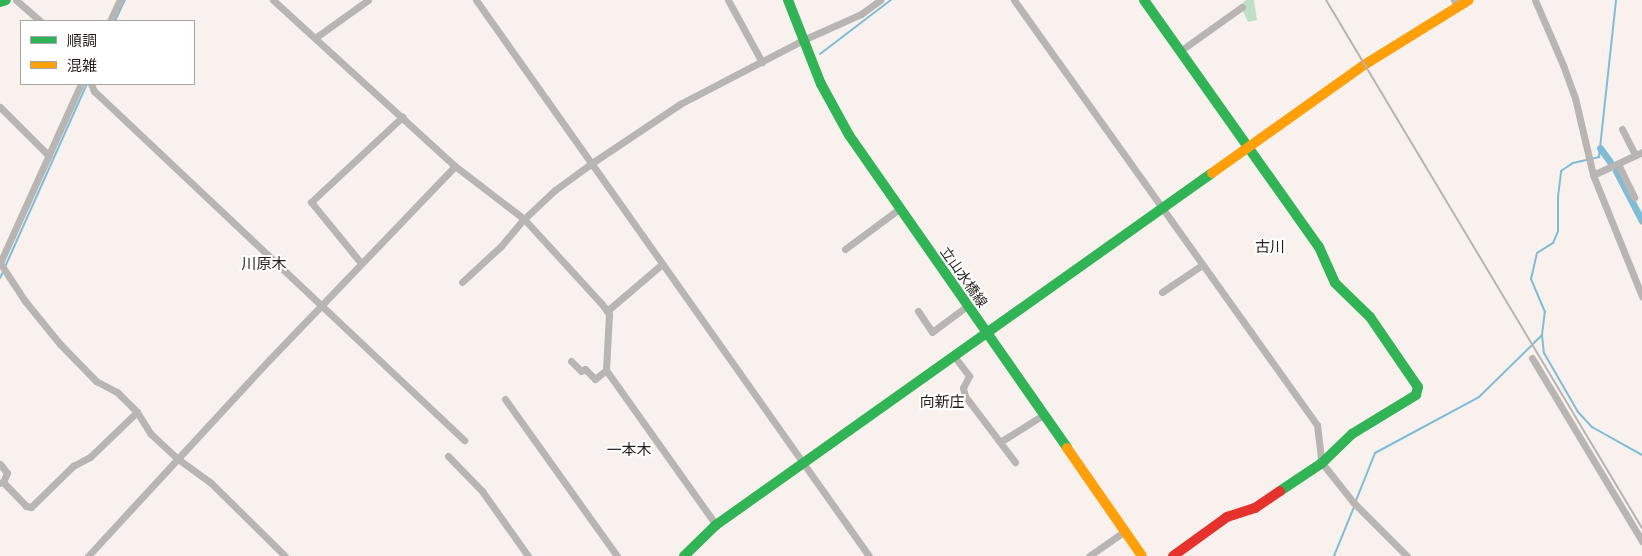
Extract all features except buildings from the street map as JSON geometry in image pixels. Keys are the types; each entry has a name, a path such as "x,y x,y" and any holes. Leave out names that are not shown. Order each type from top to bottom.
{"street":[{"path":"0,2 6,0"},
{"path":"16,0 39,20"},
{"path":"110,20 120,0"},
{"path":"274,0 455,166 524,219 607,311 609,314 606,370 716,525"},
{"path":"315,38 368,0"},
{"path":"476,0 869,556"},
{"path":"728,0 762,62"},
{"name":"立山水橋線","path":"788,0 803,40 833,107 899,209 1142,556"},
{"path":"462,282 501,246 524,219 555,190 592,163 680,104 803,40 861,14 880,0"},
{"path":"1014,0 1316,425 1322,463 1353,502 1407,556"},
{"path":"1144,0 1320,247 1335,283 1370,317 1418,386 1416,395 1352,434 1322,463 1255,508 1227,517 1173,556"},
{"path":"684,556 716,525 804,464 986,332 1364,65 1456,3 1469,0"},
{"path":"1535,0 1575,98 1593,175 1642,296"},
{"path":"1180,51 1242,7"},
{"path":"81,85 0,263 25,301 60,344 96,381 117,392 137,412 151,434 178,459 210,482 286,556"},
{"path":"91,85 94,91 464,440"},
{"path":"0,108 49,156"},
{"path":"362,264 311,202 402,117"},
{"path":"1593,175 1639,154 1622,129"},
{"path":"1618,164 1634,197"},
{"path":"88,556 322,305 455,166"},
{"path":"845,248 899,209"},
{"path":"607,311 662,264"},
{"path":"1162,292 1202,264"},
{"path":"918,311 932,332 967,306"},
{"path":"954,356 969,376 963,388 965,396 1015,462"},
{"path":"1532,358 1642,541"},
{"path":"572,361 580,371 585,369 595,379 606,370"},
{"path":"505,399 617,556"},
{"path":"0,464 7,473 2,482 26,506 31,507 73,466 90,457 137,412"},
{"path":"1000,442 1043,415"},
{"path":"448,456 482,491 528,556"},
{"path":"1089,556 1125,531"}],"green space":[{"path":"1246,0 1254,0 1257,20 1248,22 1240,5"}],"waterway":[{"path":"115,20 125,0"},
{"path":"820,54 891,0"},
{"path":"1355,503 1375,453 1479,397 1542,335 1545,312 1531,279 1537,253 1553,243 1558,231 1558,197 1561,171 1573,163 1599,157 1616,0"},
{"path":"5,267 87,85"},
{"path":"1600,148 1610,162"},
{"path":"1616,171 1642,221"},
{"path":"0,278 3,272"},
{"path":"1542,335 1544,353 1578,412 1592,427 1642,455"},
{"path":"1334,556 1354,507"}],"railway":[{"path":"1326,0 1642,528"}],"traffic: fast":[{"path":"0,2 6,0"},
{"path":"788,0 821,84 849,135 1067,448"},
{"path":"1144,0 1319,247 1335,283 1370,317 1418,387 1416,395 1352,434 1322,463 1280,491"},
{"path":"684,556 716,525 1212,173"}],"traffic: slow":[{"path":"1212,173 1364,65 1469,0"},
{"path":"1067,448 1142,556"}],"traffic: jam":[{"path":"1173,556 1227,517 1255,508 1280,491"}],"district":[{"name":"古川","path":"1270,247"},
{"name":"川原木","path":"264,264"},
{"name":"向新庄","path":"942,402"},
{"name":"一本木","path":"629,450"}]}
